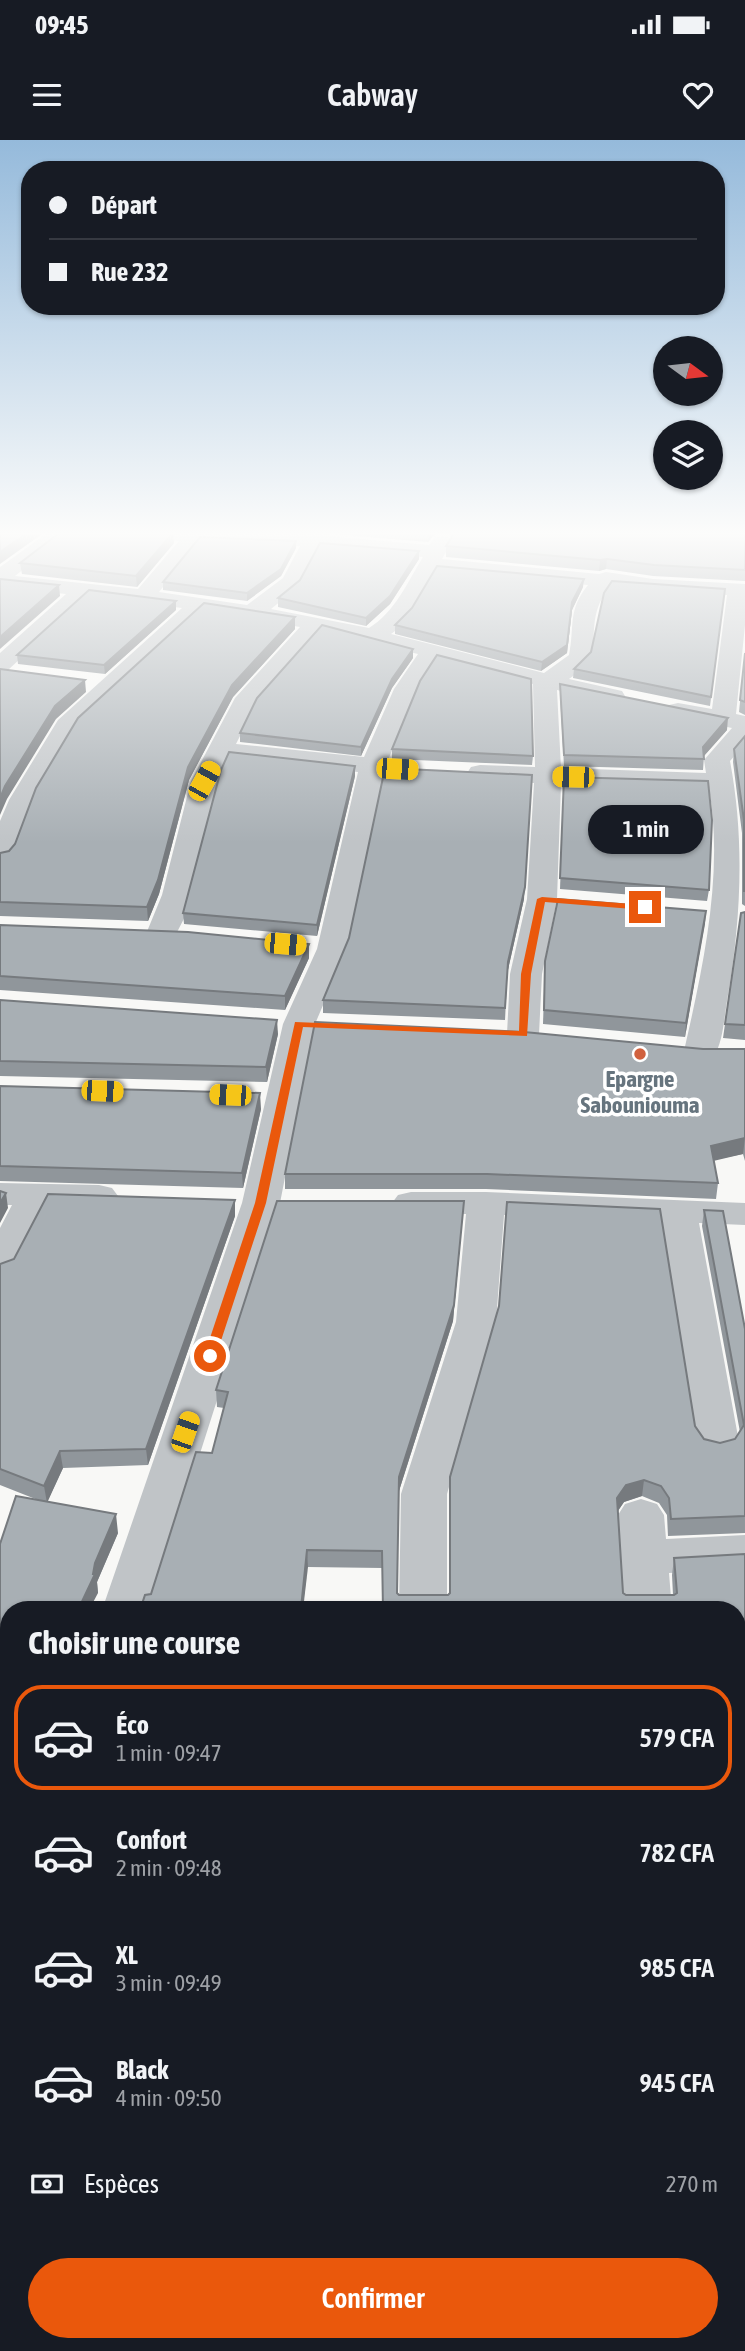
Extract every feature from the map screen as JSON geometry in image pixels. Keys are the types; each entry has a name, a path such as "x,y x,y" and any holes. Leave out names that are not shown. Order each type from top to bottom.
{"street":[{"path":"0,665 30,637"},
{"path":"0,856 22,800 67,725 164,637"},
{"path":"162,934 177,895 204,781 244,703 303,637"},
{"path":"376,637 545,682 738,723"},
{"path":"545,682 570,670 584,649 584,637"},
{"path":"734,1052 687,1050 730,988 720,914 728,854 722,781 717,760 738,723 740,637"},
{"path":"129,1601 261,1203 268,1096 299,1024 372,768 406,689 431,652"},
{"path":"0,672 25,675"},
{"path":"76,681 114,685"},
{"path":"524,1035 526,974 555,900 545,682"},
{"path":"220,750 372,768 426,770"},
{"path":"453,772 722,781"},
{"path":"0,1266 18,1194 128,1198"},
{"path":"221,1201 300,1203"},
{"path":"380,1203 486,1203 745,1214"},
{"path":"423,1601 424,1494 476,1322 486,1203"},
{"path":"678,1210 717,1442"},
{"path":"647,1601 642,1536 745,1552"}],"building":[{"path":"37,637 135,637 104,665 17,655"},
{"path":"167,637 276,637 232,685 188,767 158,880 147,907 0,902 0,853 9,851 15,844 36,788 78,718"},
{"path":"311,637 368,637 413,649 392,679 361,747 240,733 257,698"},
{"path":"443,637 568,637 567,645 542,662"},
{"path":"594,637 719,637 711,697 574,669 591,652"},
{"path":"745,653 745,702 740,700"},
{"path":"437,655 531,679 533,756 392,749 420,681"},
{"path":"0,669 85,680 55,706 0,798"},
{"path":"560,684 728,718 703,747 704,759 564,755"},
{"path":"745,736 744,891 744,820 734,749"},
{"path":"229,752 355,766 317,925 183,913 221,770"},
{"path":"385,768 532,775 525,887 508,962 505,1008 323,1000 349,938"},
{"path":"564,777 708,781 712,820 709,890 560,878"},
{"path":"558,899 706,911 686,1023 544,1010 545,961"},
{"path":"745,912 745,1025 725,1024 741,913"},
{"path":"0,925 188,932 309,944 285,996 0,976"},
{"path":"0,1000 277,1020 266,1067 0,1061"},
{"path":"315,1022 524,1032 703,1049 745,1049 745,1138 711,1146 718,1183 487,1174 285,1174"},
{"path":"0,1086 260,1093 242,1173 0,1166"},
{"path":"0,1191 6,1193 0,1203"},
{"path":"48,1194 235,1200 146,1449 60,1451 44,1486 0,1469 0,1264 14,1259"},
{"path":"277,1201 464,1201 454,1305 399,1477 397,1593 448,1595 450,1477 499,1306 507,1202 660,1209 695,1426 704,1439 720,1443 735,1439 744,1425 704,1210 723,1211 745,1329 745,1516 671,1519 669,1498 661,1486 644,1480 626,1485 617,1498 623,1593 677,1593 674,1558 745,1554 745,1601 383,1601 382,1551 307,1550 302,1601 143,1601 145,1595 151,1594 196,1452 212,1453 228,1392 216,1390"},
{"path":"16,1496 116,1514 95,1563 95,1574 82,1601 0,1601 0,1544"}],"place":[{"name":"Epargne Sabouniouma","path":"640,1054"}],"route":[{"path":"210,1356 261,1203 281,1096 299,1024 523,1034 526,974 542,899 645,907"}]}
